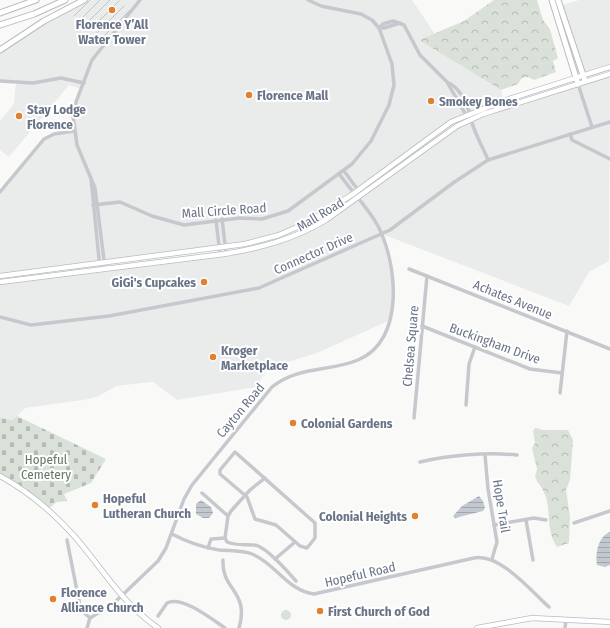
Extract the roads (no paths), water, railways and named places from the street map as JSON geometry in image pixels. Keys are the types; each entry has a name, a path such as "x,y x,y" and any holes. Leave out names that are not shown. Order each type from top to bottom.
{"highway":[{"path":"0,13 36,0"},
{"path":"0,25 34,14 65,0"},
{"path":"0,50 44,21 84,0"},
{"path":"552,0 578,84"},
{"path":"558,0 585,82"}],"main road":[{"name":"Mall Road","path":"0,276 264,240 294,230 326,212 353,194 441,129 469,114 610,67"},
{"name":"Mall Road","path":"0,282 220,254 267,246 296,235 326,220 430,144 471,119 610,74"},
{"path":"0,476 32,497 62,524 83,546 122,596 158,628"},
{"path":"477,628 523,619 566,619 610,622"}],"street":[{"path":"105,268 95,188 80,156 74,131 74,110 92,60 140,0"},
{"path":"308,0 321,6 362,14 372,20 379,28 400,23 406,28 420,54 447,82 454,86 461,95 488,160"},
{"name":"Mall Circle Road","path":"93,204 120,202 152,216 180,224 192,224 222,219 262,219 282,214 344,171 359,158 371,141 392,96 393,71 379,28"},
{"path":"0,81 33,83 61,78 84,82"},
{"path":"578,84 592,127"},
{"name":"Connector Drive","path":"0,317 31,325 109,316 259,288 393,228 453,183 488,160 610,122"},
{"path":"0,192 44,139 54,134 74,131"},
{"path":"570,134 572,140 610,158"},
{"path":"344,171 358,190 359,197"},
{"path":"340,174 353,194 359,197"},
{"path":"91,177 100,269"},
{"name":"Cayton Road","path":"90,618 113,604 158,561 166,548 184,499 192,485 272,387 297,373 357,360 369,354 382,340 391,318 393,285 390,259 381,234 359,197"},
{"path":"222,219 226,253"},
{"path":"216,220 220,254"},
{"name":"Achates Avenue","path":"409,269 610,349"},
{"name":"Chelsea Square","path":"414,418 427,276"},
{"name":"Buckingham Drive","path":"422,326 530,369 562,373"},
{"path":"560,393 567,332"},
{"path":"466,405 469,364 475,347"},
{"path":"235,452 265,478 315,523 315,538 307,548 300,546 276,525 254,518 248,499 220,474 220,470 235,452"},
{"path":"420,462 440,458 502,453 517,455"},
{"name":"Hope Trail","path":"485,455 497,542 492,559"},
{"path":"265,478 245,495 228,516 226,538 228,542 238,545 255,544 260,546 282,563 296,581"},
{"path":"202,493 228,516"},
{"path":"574,523 610,512"},
{"path":"494,525 534,518 546,520"},
{"path":"526,520 533,560"},
{"name":"Hopeful Road","path":"172,534 188,543 208,548 253,555 262,559 294,587 307,593 314,594 474,558 492,559"},
{"path":"208,548 211,540 226,538"},
{"path":"67,540 80,606 82,611 90,618 87,628"},
{"path":"275,559 295,542"},
{"path":"492,559 499,563 549,607"},
{"path":"223,560 223,574 238,595 240,602 241,621 238,628"},
{"path":"158,616 167,603 178,601 192,607 225,628"},
{"path":"565,628 566,619"}],"place":[{"name":"Florence Y’All Water Tower","path":"112,10"},
{"name":"Florence Mall","path":"249,95"},
{"name":"Smokey Bones","path":"431,101"},
{"name":"Stay Lodge Florence","path":"19,116"},
{"name":"GiGi's Cupcakes","path":"204,282"},
{"name":"Kroger Marketplace","path":"213,357"},
{"name":"Colonial Gardens","path":"293,423"},
{"name":"Hopeful Lutheran Church","path":"95,505"},
{"name":"Colonial Heights","path":"415,516"},
{"name":"Florence Alliance Church","path":"53,599"},
{"name":"First Church of God","path":"320,611"}],"park label":[{"name":"Hopeful Cemetery","path":"46,466"}]}
